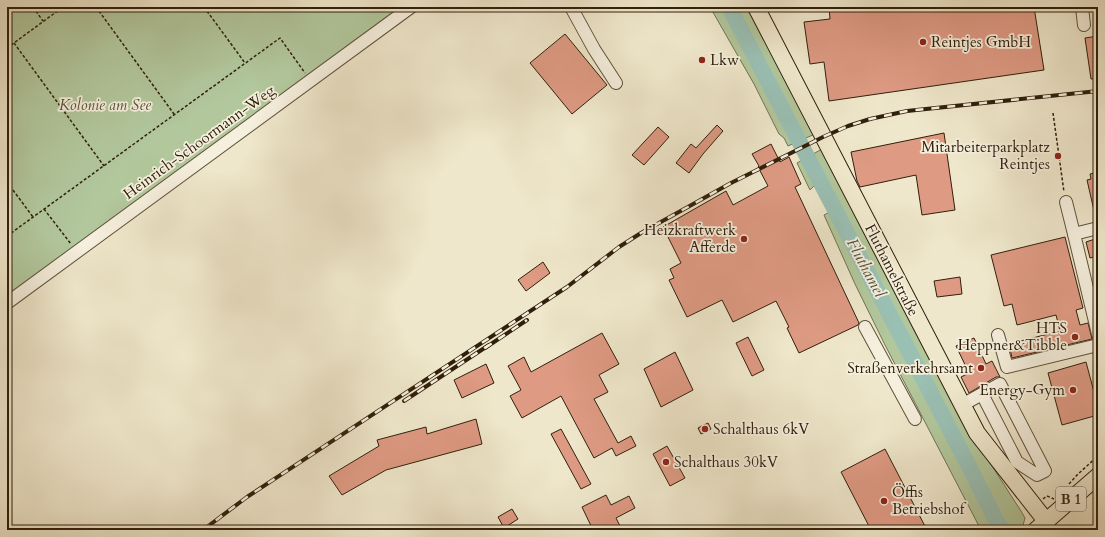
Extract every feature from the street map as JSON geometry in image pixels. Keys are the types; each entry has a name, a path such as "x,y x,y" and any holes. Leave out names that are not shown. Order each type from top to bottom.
{"main road":[{"name":"Fluthamelstraße","path":"756,7 977,433 1034,505 1041,526"},
{"name":"B 1","path":"1041,526 1098,477"}],"street":[{"name":"Heinrich-Schoormann-Weg","path":"7,303 411,7"},
{"path":"571,7 594,49 616,83"},
{"path":"1082,7 1084,25"},
{"path":"1066,202 1098,334"},
{"path":"1074,234 1098,228"},
{"path":"865,327 915,419"},
{"path":"998,335 1007,367 1098,345"},
{"path":"962,405 1000,384 1045,471 1037,475 1017,462 982,394"}],"path":[{"path":"33,7 43,21"},
{"path":"7,48 63,7"},
{"path":"96,7 174,114"},
{"path":"204,7 245,63"},
{"path":"7,236 280,38 310,80"},
{"path":"14,43 104,166"},
{"path":"1053,113 1066,202"},
{"path":"7,182 33,217"},
{"path":"44,209 76,252"},
{"path":"1069,484 1098,456"},
{"path":"1034,505 1047,496 1054,499"}],"green space":[{"name":"Kolonie am See","path":"7,7 407,7 7,299"},
{"path":"710,7 751,7 815,134 788,146 784,138 779,134 754,84"},
{"path":"822,149 963,421 1025,518 1023,530 981,530 855,284 824,215 830,212 820,197 822,191 817,183 810,190 797,163"}],"building":[{"name":"Reintjes GmbH","path":"829,7 1034,7 1044,70 829,101 824,62 810,64 804,22 830,19"},
{"path":"565,34 607,85 572,114 530,63"},
{"path":"1098,36 1098,78 1091,79 1085,38"},
{"path":"717,125 723,131 689,173 676,163 691,144 696,148"},
{"path":"658,127 669,137 644,165 632,155"},
{"path":"944,133 955,210 922,215 916,175 860,187 857,181 851,152"},
{"name":"Heizkraftwerk Afferde","path":"771,144 780,162 789,157 801,184 795,187 859,323 858,325 799,353 787,328 789,327 776,301 733,322 722,300 687,317 669,280 674,278 670,269 681,263 663,227 726,191 733,205 768,186 752,154"},
{"path":"1098,172 1098,214 1095,215 1087,180 1091,179 1090,174"},
{"path":"1065,237 1083,308 1076,310 1080,325 1088,323 1092,339 1012,358 1009,344 1060,331 1056,315 1017,325 1012,304 1004,306 991,255"},
{"path":"1098,238 1098,256 1090,258 1086,242"},
{"path":"543,262 550,273 526,291 518,280"},
{"path":"960,277 962,294 937,297 934,281"},
{"path":"602,333 619,364 599,375 608,392 594,399 618,443 631,436 636,446 616,456 612,448 594,458 561,396 522,418 510,396 521,390 508,366 524,357 531,372"},
{"path":"748,337 764,370 752,376 736,343"},
{"name":"Straßenverkehrsamt","path":"974,338 986,364 992,361 1000,377 996,377 969,393 961,377 969,373 956,346"},
{"path":"675,352 693,390 661,407 644,369"},
{"name":"Energy-Gym","path":"1086,362 1098,407 1098,415 1062,425 1048,373"},
{"path":"486,364 494,383 462,398 454,380"},
{"path":"476,419 482,444 386,470 342,495 329,476 379,446 377,440 426,427 427,434"},
{"name":"Schalthaus 6kV","path":"708,423 711,429 701,434 698,428"},
{"path":"561,429 591,484 581,489 551,434"},
{"name":"Schalthaus 30kV","path":"667,446 685,478 670,486 653,454"},
{"name":"Öffis Betriebshof","path":"885,449 927,530 871,530 841,472"},
{"path":"606,495 611,505 629,496 635,508 616,518 622,530 593,530 582,507"},
{"path":"512,509 518,519 504,528 498,517"}],"waterway":[{"name":"Fluthamel","path":"729,7 996,520 1003,530"}],"railway":[{"path":"203,530 247,497 567,287 619,247 641,233 731,183 823,137 848,126 870,119 907,111 1098,91"},
{"path":"485,348 527,320"},
{"path":"404,401 489,345"}],"place":[{"name":"Reintjes GmbH","path":"923,42"},
{"name":"Lkw","path":"702,60"},
{"name":"Mitarbeiterparkplatz Reintjes","path":"1058,156"},
{"name":"Heizkraftwerk Afferde","path":"744,239"},
{"name":"HTS Heppner&Tibble","path":"1075,337"},
{"name":"Straßenverkehrsamt","path":"981,368"},
{"name":"Energy-Gym","path":"1073,390"},
{"name":"Schalthaus 6kV","path":"705,429"},
{"name":"Schalthaus 30kV","path":"666,462"},
{"name":"Öffis Betriebshof","path":"884,501"}]}
